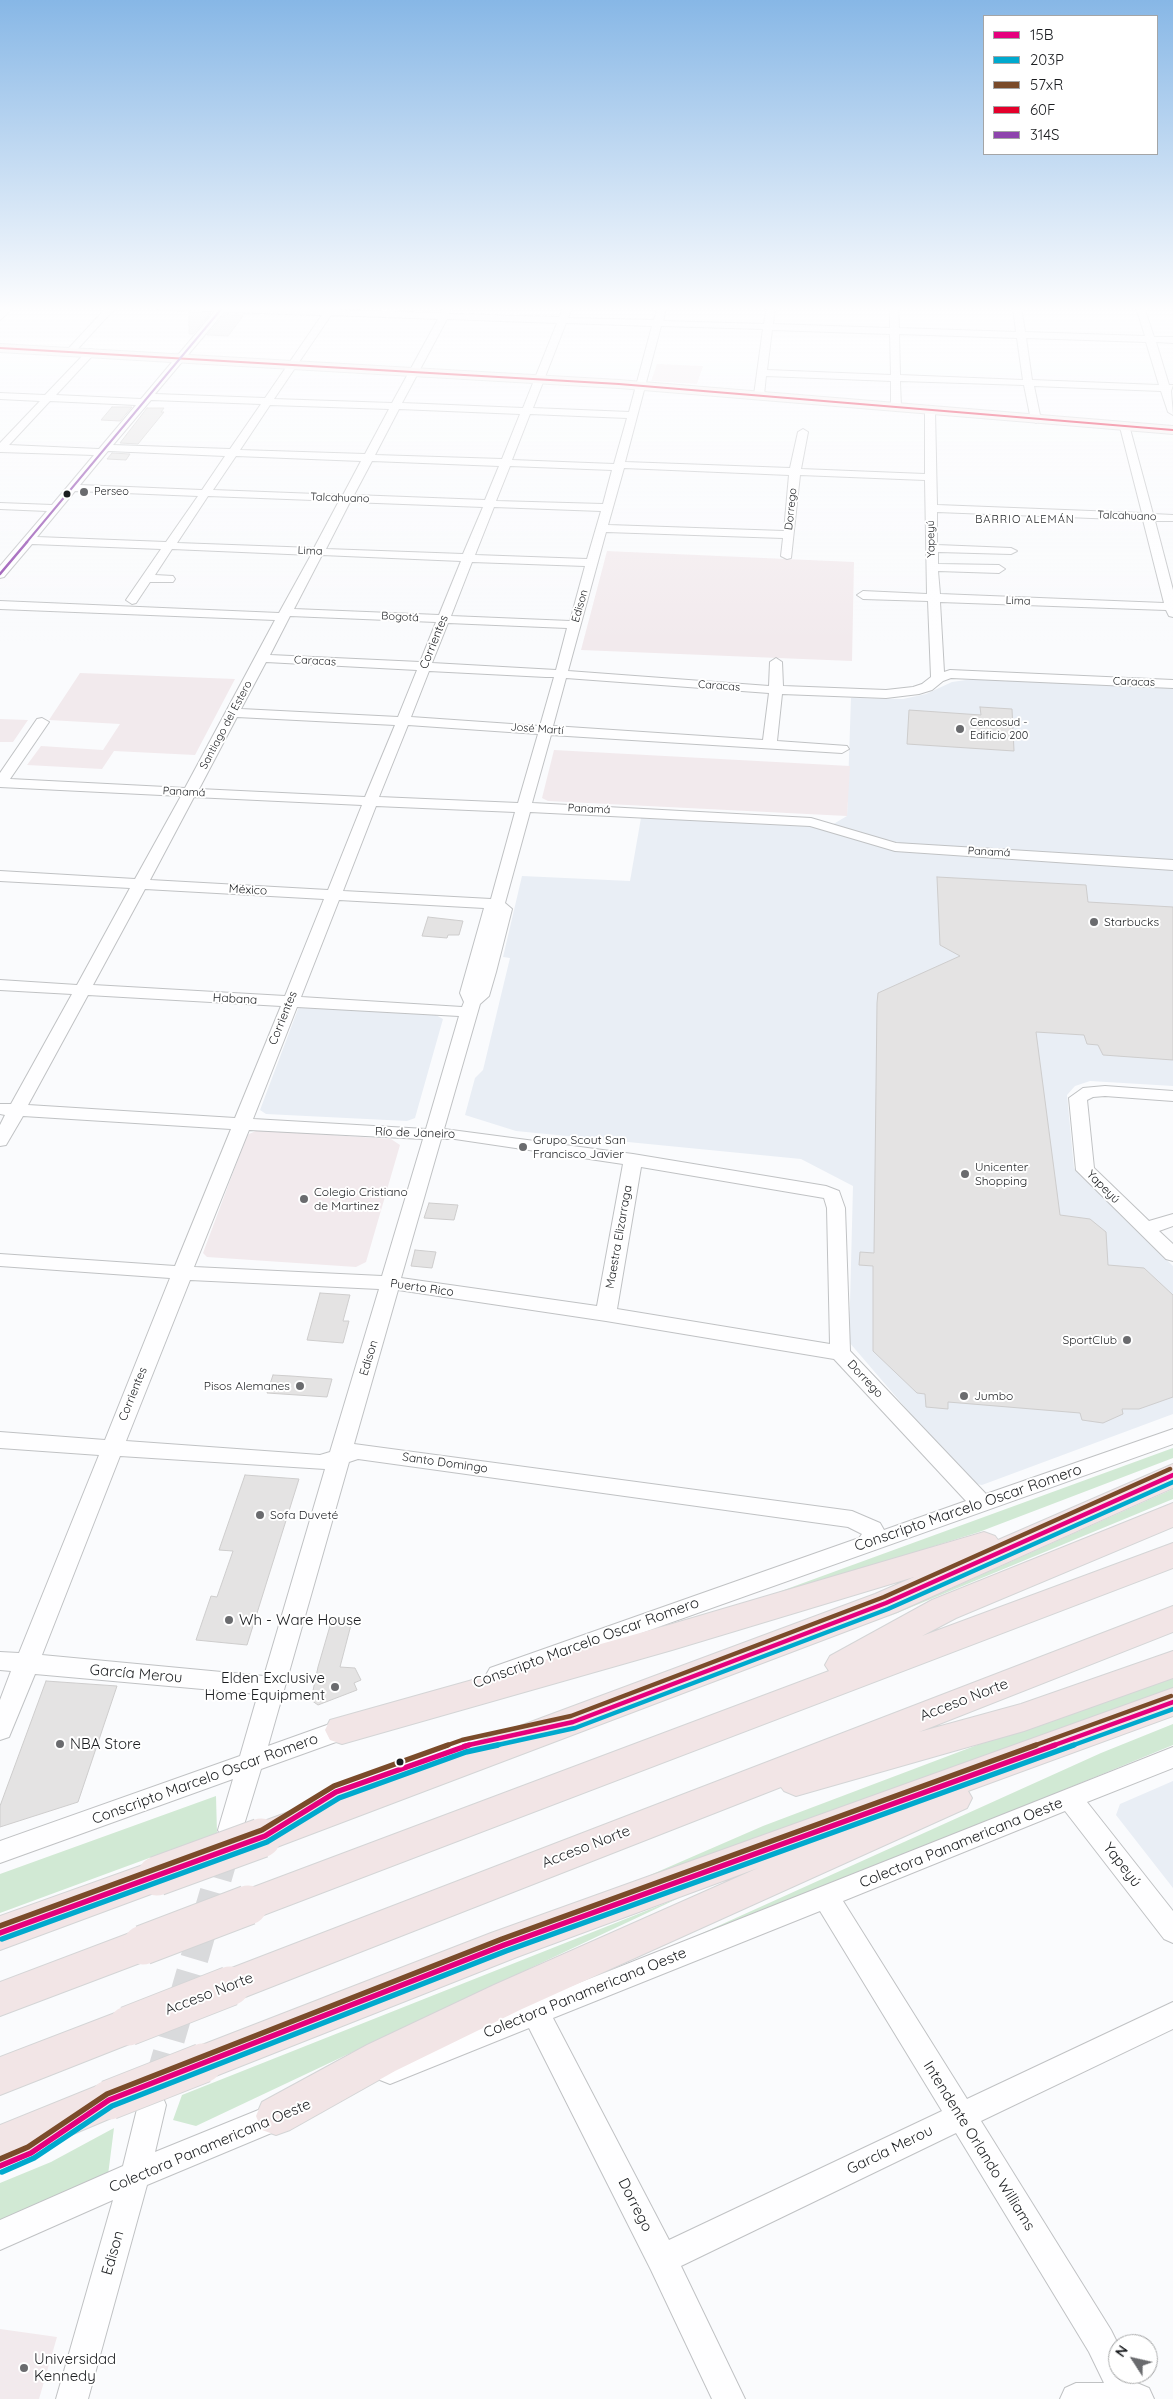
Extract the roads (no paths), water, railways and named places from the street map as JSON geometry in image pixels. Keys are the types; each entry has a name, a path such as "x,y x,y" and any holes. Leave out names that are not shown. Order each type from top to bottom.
{"highway":[{"path":"0,1934 157,1876 246,1834 886,1604 1173,1475"},
{"path":"342,1730 672,1637 940,1558 1117,1500"},
{"path":"759,1710 944,1609 1173,1514"},
{"path":"0,1999 759,1710 1173,1555"},
{"name":"Acceso Norte","path":"0,2076 1173,1619"},
{"path":"644,1825 1024,1717 1173,1664"},
{"path":"0,2145 109,2100 504,1945 1163,1706"},
{"path":"276,2116 381,2058 508,1997 1163,1706"}],"main road":[{"path":"1025,419 1173,430"}],"street":[{"path":"0,448 28,419"},
{"path":"0,574 130,419"},
{"path":"132,600 256,419"},
{"name":"Santiago del Estero","path":"0,1141 8,1109 82,990 190,792 388,419"},
{"name":"Corrientes","path":"0,1730 524,419"},
{"name":"Edison","path":"246,1834 251,1761 339,1457 392,1283 433,1133 471,1007 481,996 496,944 504,909 497,904 632,419"},
{"name":"Yapeyú","path":"930,419 931,548 938,673"},
{"path":"1125,427 1172,609"},
{"name":"Dorrego","path":"787,556 795,471 803,432"},
{"path":"0,448 233,452 931,477"},
{"name":"Talcahuano","path":"72,488 607,508"},
{"path":"0,506 55,508"},
{"name":"Talcahuano","path":"930,508 1173,518"},
{"path":"602,528 789,535"},
{"name":"Lima","path":"29,540 592,563"},
{"path":"931,548 1011,551"},
{"path":"0,555 16,555"},
{"path":"932,567 999,569"},
{"path":"147,578 169,580"},
{"name":"Lima","path":"863,595 1172,609"},
{"name":"Bogotá","path":"0,605 575,625"},
{"name":"Caracas","path":"261,658 560,674 776,690 906,693 927,687 938,673 1173,684"},
{"path":"769,746 776,690 776,662"},
{"name":"José Martí","path":"232,713 546,729 769,746 842,749"},
{"path":"0,783 42,722"},
{"name":"Panamá","path":"0,783 811,822 895,847 1173,865"},
{"name":"México","path":"0,876 497,904"},
{"name":"Habana","path":"0,985 290,1002 471,1007"},
{"name":"Yapeyú","path":"1173,1096 1105,1090 1089,1092 1078,1098 1084,1170 1173,1255"},
{"name":"Río de Janeiro","path":"8,1109 406,1134 455,1134 633,1160 826,1192"},
{"name":"Maestra Elizarraga","path":"606,1314 633,1160"},
{"name":"Dorrego","path":"826,1192 832,1195 836,1208 840,1353 982,1504"},
{"path":"1146,1229 1173,1220"},
{"name":"Puerto Rico","path":"0,1260 182,1273 392,1283 606,1314 840,1353"},
{"name":"Conscripto Marcelo Oscar Romero","path":"0,1852 251,1761 1173,1436"},
{"name":"Santo Domingo","path":"0,1440 321,1463 357,1451 852,1519 872,1529 874,1534 868,1543"},
{"name":"García Merou","path":"0,1661 272,1686"},
{"name":"Colectora Panamericana Oeste","path":"0,2235 276,2116 1173,1757"},
{"name":"Yapeyú","path":"1070,1799 1173,1931"},
{"name":"Intendente Orlando Williams","path":"826,1897 1100,2341 1133,2398"},
{"name":"Dorrego","path":"536,2013 662,2259 729,2399"},
{"name":"García Merou","path":"662,2259 1173,2015"},
{"name":"Edison","path":"72,2399 135,2176 152,2106"},
{"path":"1076,2399 1133,2398"}],"tunnel":[{"path":"159,2080 226,1850"}],"place":[{"name":"Perseo","path":"84,492"},
{"name":"Cencosud - Edificio 200","path":"960,729"},
{"name":"Starbucks","path":"1094,922"},
{"name":"Grupo Scout San Francisco Javier","path":"523,1147"},
{"name":"Unicenter Shopping","path":"965,1174"},
{"name":"Colegio Cristiano de Martinez","path":"304,1199"},
{"name":"SportClub","path":"1127,1340"},
{"name":"Pisos Alemanes","path":"300,1386"},
{"name":"Jumbo","path":"964,1396"},
{"name":"Sofa Duveté","path":"260,1515"},
{"name":"Wh - Ware House","path":"229,1620"},
{"name":"Elden Exclusive Home Equipment","path":"335,1687"},
{"name":"NBA Store","path":"60,1744"},
{"name":"Universidad Kennedy","path":"24,2368"}],"district":[{"name":"BARRIO ALEMÁN","path":"1025,520"}]}
